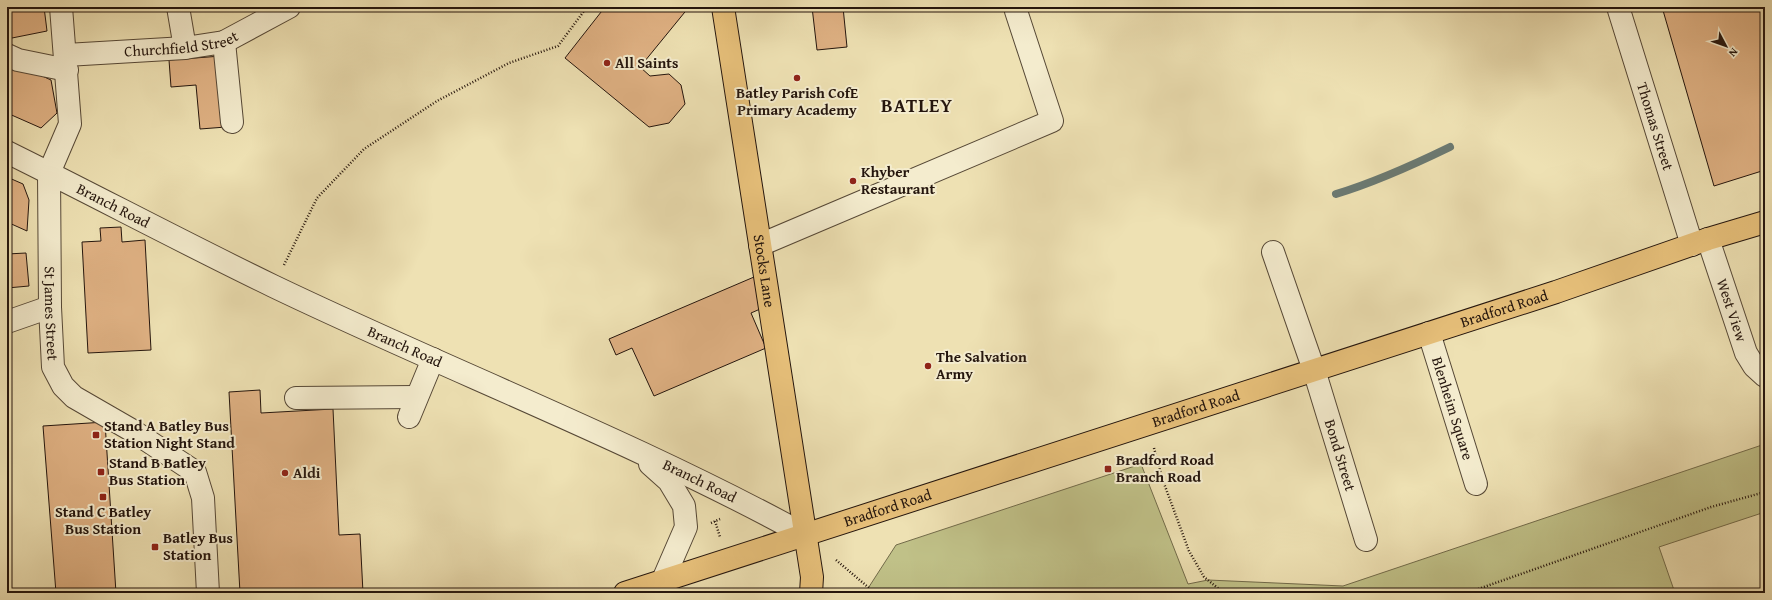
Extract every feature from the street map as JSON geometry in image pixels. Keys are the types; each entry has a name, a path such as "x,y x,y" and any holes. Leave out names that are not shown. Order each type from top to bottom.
{"main road":[{"name":"Stocks Lane","path":"723,7 812,577 811,593"},
{"name":"Bradford Road","path":"625,593 1556,292 1700,242 1765,222"}],"street":[{"path":"49,173 70,124 61,7"},
{"path":"178,7 184,48"},
{"name":"Churchfield Street","path":"7,55 18,60 66,62 224,42 289,7"},
{"name":"Thomas Street","path":"1618,7 1700,242"},
{"path":"760,245 1052,121 1016,11"},
{"path":"224,42 232,122"},
{"name":"Branch Road","path":"7,152 273,286 742,500 805,534"},
{"name":"St James Street","path":"49,173 50,307 53,367 63,386 74,397 133,431 195,472 203,498 208,593"},
{"name":"West View","path":"1700,242 1746,353 1754,366 1765,376"},
{"name":"Bond Street","path":"1273,252 1314,370 1366,540"},
{"path":"7,322 50,307"},
{"name":"Blenheim Square","path":"1429,333 1476,484"},
{"path":"296,398 413,407 433,359"},
{"path":"632,449 669,480 684,506 686,527 663,580"}],"path":[{"path":"273,286 317,198 364,149 437,101 502,66 558,46 587,7"},
{"path":"1148,424 1162,478 1189,551 1204,577 1224,593"},
{"path":"1467,593 1711,507 1765,492"},
{"path":"834,559 875,593"}],"green space":[{"path":"1765,444 1765,512 1659,547 1675,593 865,593 896,545 1141,464 1188,584 1208,580 1343,586"}],"building":[{"path":"7,7 44,7 47,31 7,39"},
{"name":"All Saints","path":"605,7 689,7 640,67 650,76 669,74 681,85 685,104 669,123 649,127 565,58"},
{"path":"812,7 843,7 847,47 817,50"},
{"path":"1662,7 1765,7 1765,170 1714,186"},
{"path":"221,56 226,127 200,129 196,85 171,87 169,60"},
{"path":"7,60 51,80 57,113 41,128 7,113"},
{"path":"7,177 23,184 29,200 27,231 7,222"},
{"path":"121,227 122,242 145,240 151,350 88,353 82,242 101,241 100,228"},
{"path":"26,253 29,286 7,288 7,254"},
{"path":"754,277 767,306 751,313 766,348 654,396 632,348 616,355 609,339"},
{"name":"Aldi","path":"260,390 261,413 333,409 339,535 360,534 363,593 240,593 229,392"},
{"path":"105,422 116,593 56,593 43,426"}],"waterway":[{"path":"1336,194 1394,173 1450,147"}],"place":[{"name":"All Saints","path":"607,63"},
{"name":"Batley Parish CofE Primary Academy","path":"797,78"},
{"name":"Khyber Restaurant","path":"853,181"},
{"name":"The Salvation Army","path":"928,366"},
{"name":"Stand A Batley Bus Station Night Stand","path":"96,435"},
{"name":"Bradford Road Branch Road","path":"1108,469"},
{"name":"Stand B Batley Bus Station","path":"101,472"},
{"name":"Aldi","path":"285,473"},
{"name":"Stand C Batley Bus Station","path":"103,497"},
{"name":"Batley Bus Station","path":"155,547"}],"district":[{"name":"BATLEY","path":"917,105"}]}
